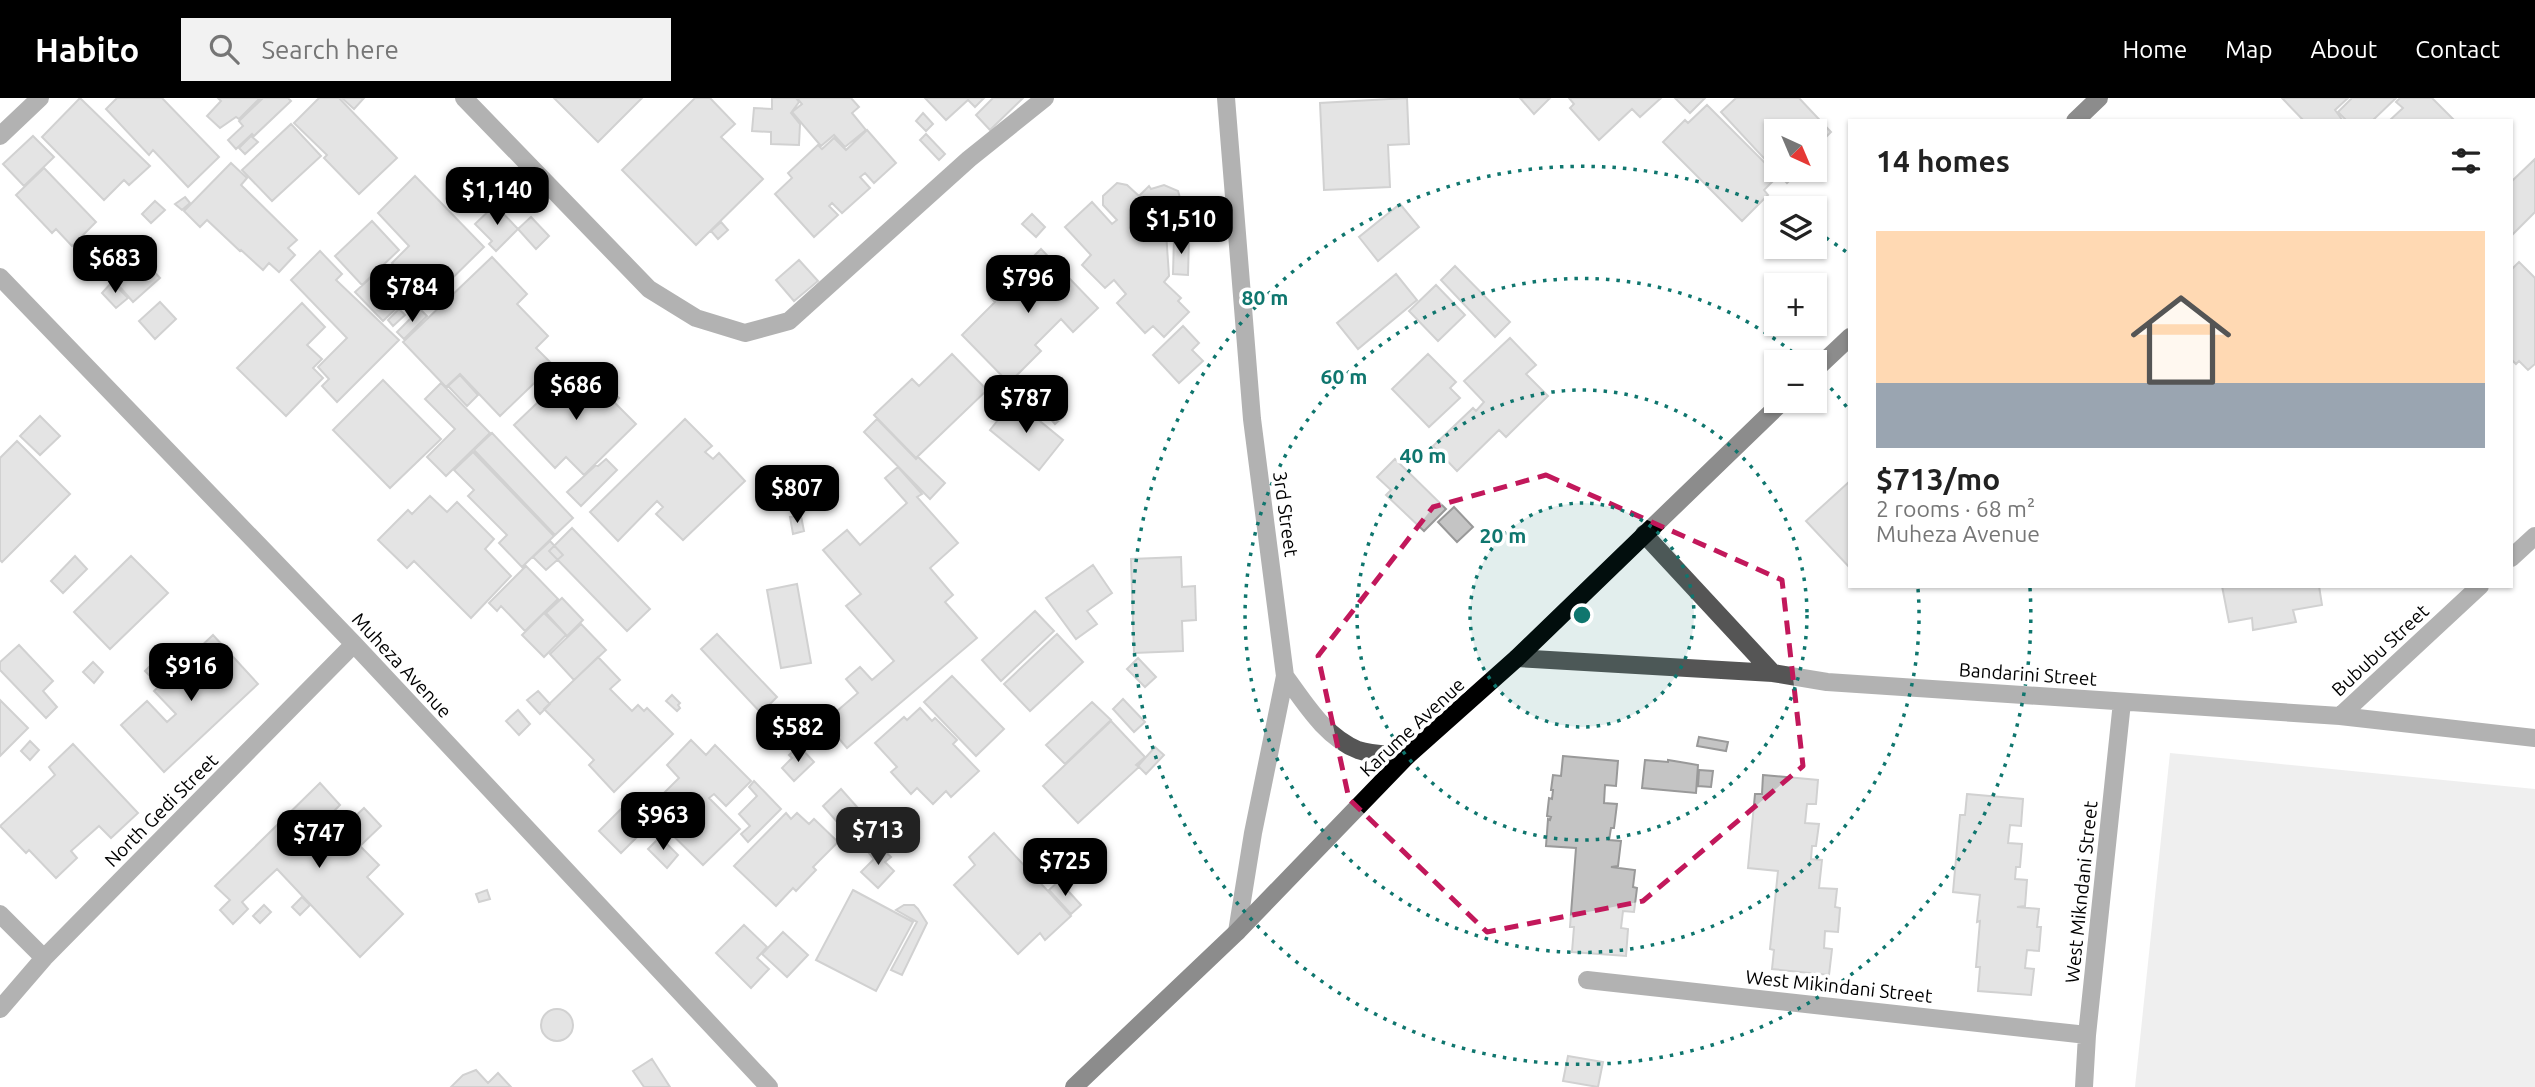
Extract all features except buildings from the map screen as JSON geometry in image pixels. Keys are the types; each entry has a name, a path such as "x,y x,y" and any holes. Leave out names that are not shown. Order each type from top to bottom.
{"main road":[{"path":"2077,119 2099,98"},
{"path":"1827,359 1848,339"},
{"name":"Karume Avenue","path":"1074,1087 1237,932 1408,756 1517,658 1770,413"}],"street":[{"path":"0,136 40,98"},
{"path":"464,98 649,289 696,318 745,333 789,321 968,159 1045,98"},
{"name":"3rd Street","path":"1226,98 1252,419 1285,676 1253,833 1237,932"},
{"name":"Muheza Avenue","path":"0,277 354,644 769,1087"},
{"path":"1644,534 1773,673"},
{"path":"2513,556 2535,536"},
{"name":"Bububu Street","path":"2340,716 2478,588"},
{"name":"North Gedi Street","path":"0,1009 44,958 354,644"},
{"name":"Bandarini Street","path":"1517,658 1773,673 1827,682 2340,716 2535,738"},
{"path":"1285,676 1312,713 1340,739 1359,750 1408,756"},
{"name":"West Mikndani Street","path":"2084,1087 2087,1035 2122,702"},
{"path":"0,914 44,958"},
{"name":"West Mikindani Street","path":"1587,980 2087,1035"}],"highlighted area":[{"path":"1546,475 1782,580 1803,766 1643,901 1487,932 1349,799 1318,656 1433,507"}],"shaded area":[{"path":"2170,753 2535,789 2535,1087 2135,1087"}]}
